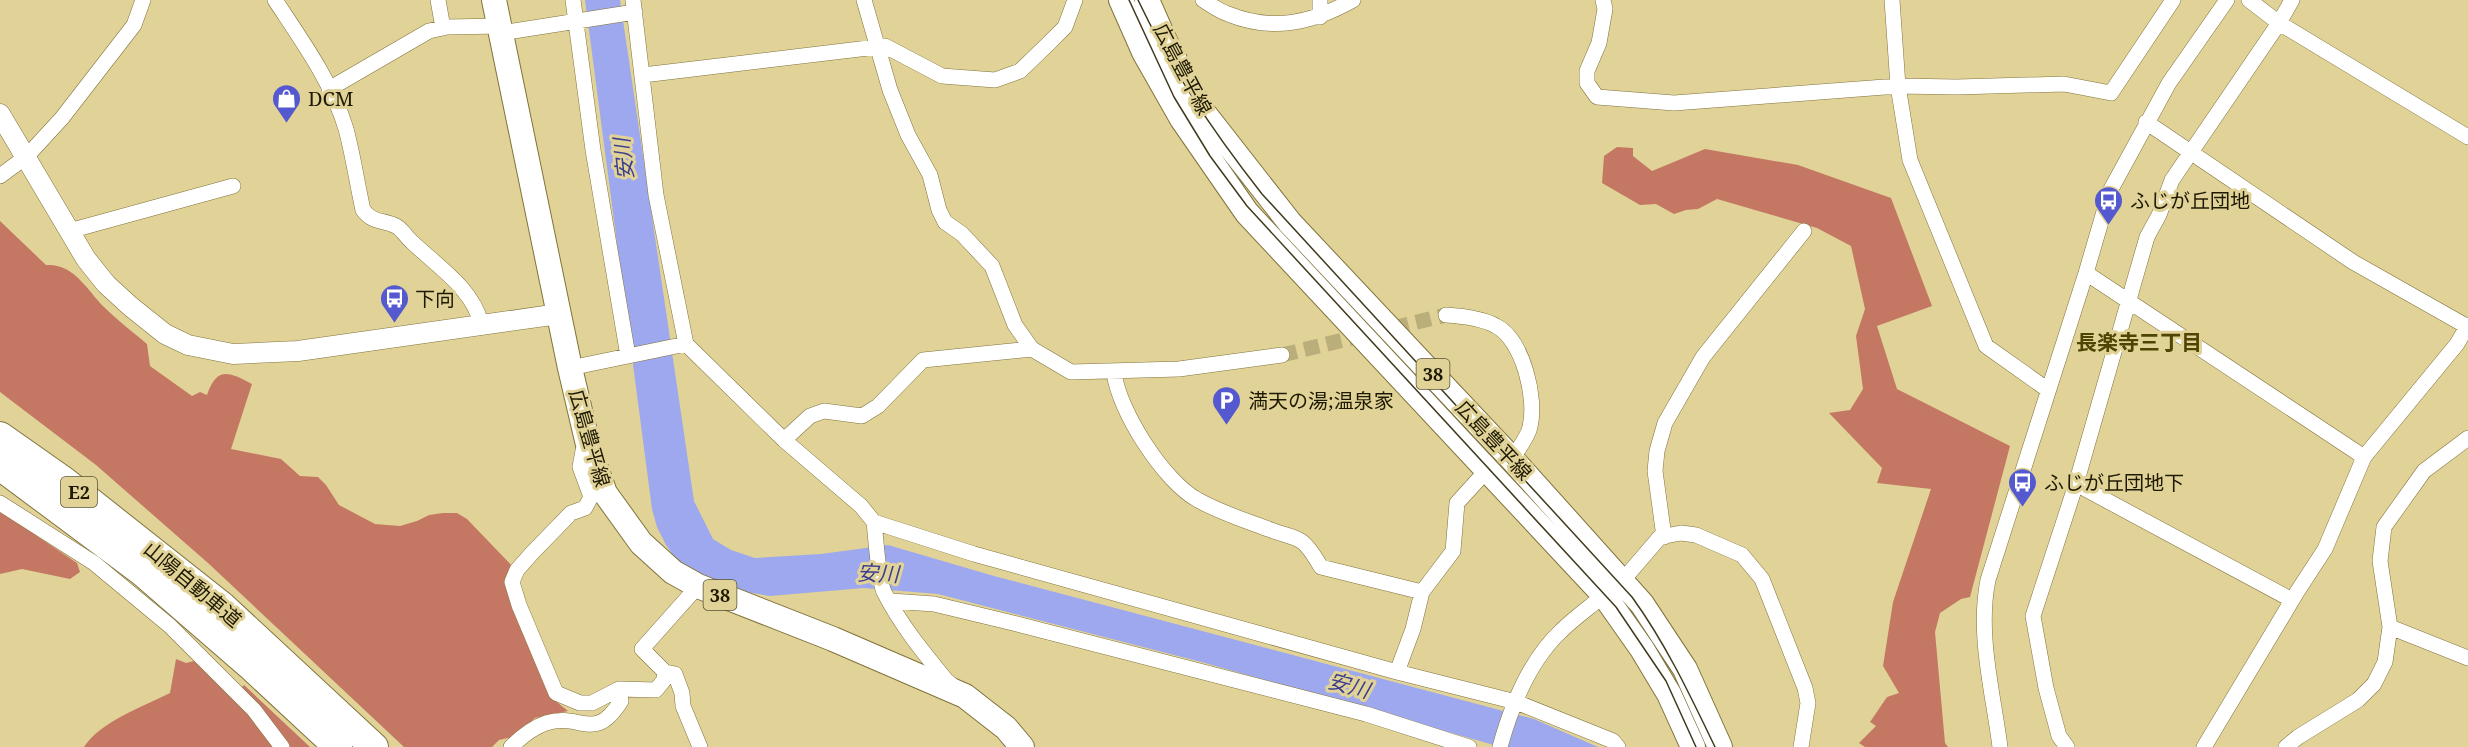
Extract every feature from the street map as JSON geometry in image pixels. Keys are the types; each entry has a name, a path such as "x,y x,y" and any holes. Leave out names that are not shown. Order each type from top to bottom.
{"highway":[{"path":"0,414 53,455 148,561"},
{"name":"山陽自動車道","path":"0,436 64,481 148,561 253,668 338,747"},
{"name":"山陽自動車道","path":"0,466 148,561 269,648 375,747"},
{"path":"0,479 148,561"}],"main road":[{"name":"広島豊平線","path":"494,0 570,368 589,449 605,493 641,543 673,572 698,586 833,639 966,696 1006,728 1022,747"},
{"name":"広島豊平線","path":"1121,0 1144,52 1182,119 1247,213 1604,595 1642,648 1669,694 1693,747"},
{"name":"広島豊平線","path":"1147,0 1166,43 1200,108 1290,223 1512,459 1623,580 1642,604 1685,669 1720,747"}],"street":[{"path":"0,176 27,156 62,118 81,90 109,59 134,25 143,0"},
{"path":"275,0 311,56 329,89 346,129 363,210 369,217 396,226 446,270 478,311 481,323"},
{"path":"438,0 443,28"},
{"path":"573,0 579,20 593,150 630,355"},
{"path":"864,0 890,90 908,135 930,175 939,210 945,222 962,234 992,266 1016,325 1032,349 1071,372 1179,369 1282,355"},
{"path":"643,75 885,46 942,76 995,80 1020,71 1065,27 1075,0"},
{"path":"1203,0 1225,14 1258,23 1288,23 1320,17 1353,0"},
{"path":"1320,0 1320,17"},
{"path":"1603,0 1605,9 1599,43 1587,71 1587,83 1597,97 1674,103 1898,87 2064,84 2111,93 2173,0"},
{"path":"1892,0 1898,87 1911,160 1986,346 2048,390"},
{"path":"2000,747 1983,626 1983,604 1988,580 2086,273 2110,190 2169,83 2227,0"},
{"path":"2250,0 2279,23 2468,137"},
{"path":"2067,747 2060,736 2046,688 2033,616 2076,484 2147,237 2159,215 2172,180 2279,23 2292,0"},
{"path":"329,89 429,31 443,28 501,30 579,20 632,8 643,75 656,195 684,344 784,440 861,506 874,522 887,596 902,625 945,680 966,696"},
{"path":"0,114 86,259 106,284 165,334 188,345 214,351 252,354 298,351 481,323 559,314"},
{"path":"2146,122 2353,262 2468,326 2457,344 2364,457 2325,549 2204,747"},
{"path":"69,231 233,186"},
{"path":"1664,537 1655,471 1656,451 1665,423 1703,357 1804,231"},
{"path":"2086,273 2364,457"},
{"path":"1446,315 1463,316 1497,326 1512,339 1524,362 1531,407 1530,428 1512,459"},
{"path":"570,368 684,344"},
{"path":"784,440 810,416 824,411 862,416 878,406 923,360 1032,349"},
{"path":"1114,372 1115,384 1137,430 1164,468 1181,487 1197,500 1303,542 1321,567 1422,592"},
{"path":"2286,747 2298,737 2358,700 2374,684 2385,662 2390,627 2380,561 2384,527 2424,471 2468,438"},
{"path":"589,449 583,451 580,467 591,497 585,507 571,513 517,570 512,582 519,605 556,693 580,703 592,703 619,689 656,690 664,680 665,672"},
{"path":"1397,672 1413,629 1422,592 1453,551 1457,503 1487,470"},
{"path":"2076,484 2292,600"},
{"path":"0,503 94,563 170,626 254,710 282,747"},
{"path":"874,522 974,554 1397,672 1516,702 1613,741 1618,747"},
{"path":"1623,580 1660,537 1681,533 1696,535 1742,555 1762,579 1805,688 1808,703 1801,747"},
{"path":"698,586 642,650 665,672 675,674 682,693 683,706 700,747"},
{"path":"1500,747 1516,702 1534,665 1559,632 1604,595"},
{"path":"887,596 934,604 1013,623 1366,714 1469,747"},
{"path":"2390,627 2468,658"},
{"path":"511,747 526,733 547,723 566,721 593,725 602,723 614,712 621,701 619,689"}],"shaded area":[{"path":"1617,147 1633,148 1633,156 1652,171 1705,149 1798,165 1891,198 1932,306 1877,326 1897,389 2010,446 1970,597 1961,599 1940,613 1935,632 1945,743 1948,747 1865,747 1859,743 1876,726 1870,722 1887,697 1899,693 1883,666 1893,602 1931,489 1877,483 1882,468 1829,413 1850,410 1863,389 1856,336 1865,309 1851,246 1817,228 1717,199 1698,209 1674,214 1656,204 1640,205 1602,183 1604,156"},
{"path":"0,221 46,265 64,268 79,279 109,312 147,344 150,366 192,396 200,392 207,395 215,379 225,374 252,384 231,449 281,459 300,476 318,477 339,505 375,524 400,526 429,515 443,513 457,513 467,519 513,567 553,699 568,711 535,718 516,736 499,740 492,747 404,747 208,563 96,465 0,392"},
{"path":"0,511 77,563 80,572 70,579 22,569 0,574"},
{"path":"176,659 186,663 194,661 233,697 244,685 310,747 84,747 91,738 111,722 170,693"}],"water":[{"name":"安川","path":"585,0 620,0 694,501 713,539 731,550 755,558 821,554 888,545 994,576 1534,719 1598,747 1501,747 1205,663 938,594 864,588 770,596 734,590 696,578 678,562 666,545 657,527 652,509"}],"tunnel":[{"path":"1282,355 1446,315"}],"tram line":[{"path":"1129,0 1174,97 1210,156 1247,206 1616,607 1666,681 1696,747"},
{"path":"1138,0 1194,100 1262,194 1632,597 1667,651 1715,747"}],"place":[{"name":"DCM","path":"287,124"},
{"name":"ふじが丘団地","path":"2109,226"},
{"name":"下向","path":"394,324"},
{"name":"満天の湯;温泉家","path":"1227,426"},
{"name":"ふじが丘団地下","path":"2023,508"}],"district":[{"name":"長楽寺三丁目","path":"2139,342"}]}
